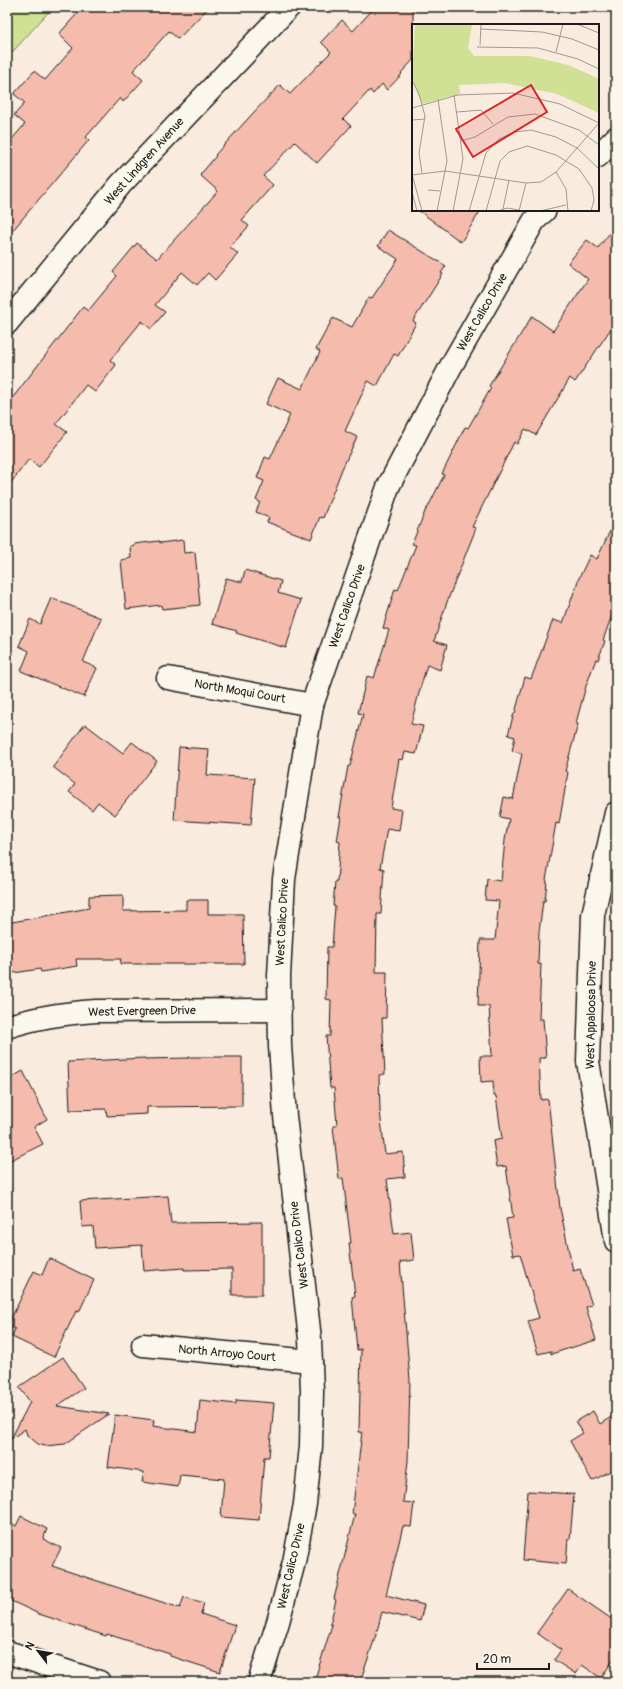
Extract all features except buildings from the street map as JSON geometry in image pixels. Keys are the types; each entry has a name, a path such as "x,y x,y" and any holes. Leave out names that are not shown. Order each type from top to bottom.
{"street":[{"name":"West Lindgren Avenue","path":"7,323 121,184 289,7"},
{"path":"599,155 616,138"},
{"name":"West Calico Drive","path":"259,1682 287,1592 294,1562 305,1504 311,1446 311,1361 308,1317 285,1116 280,1010 280,942 284,879 312,705 388,487 463,345 534,221 544,211"},
{"name":"North Moqui Court","path":"168,678 312,705"},
{"name":"West Appaloosa Drive","path":"616,813 593,915 588,1061 616,1241"},
{"name":"West Evergreen Drive","path":"7,1027 40,1018 68,1013 96,1011 280,1010"},
{"name":"North Arroyo Court","path":"143,1345 311,1361"},
{"path":"7,1652 99,1682"}],"green space":[{"path":"7,7 53,7 7,58"}]}
